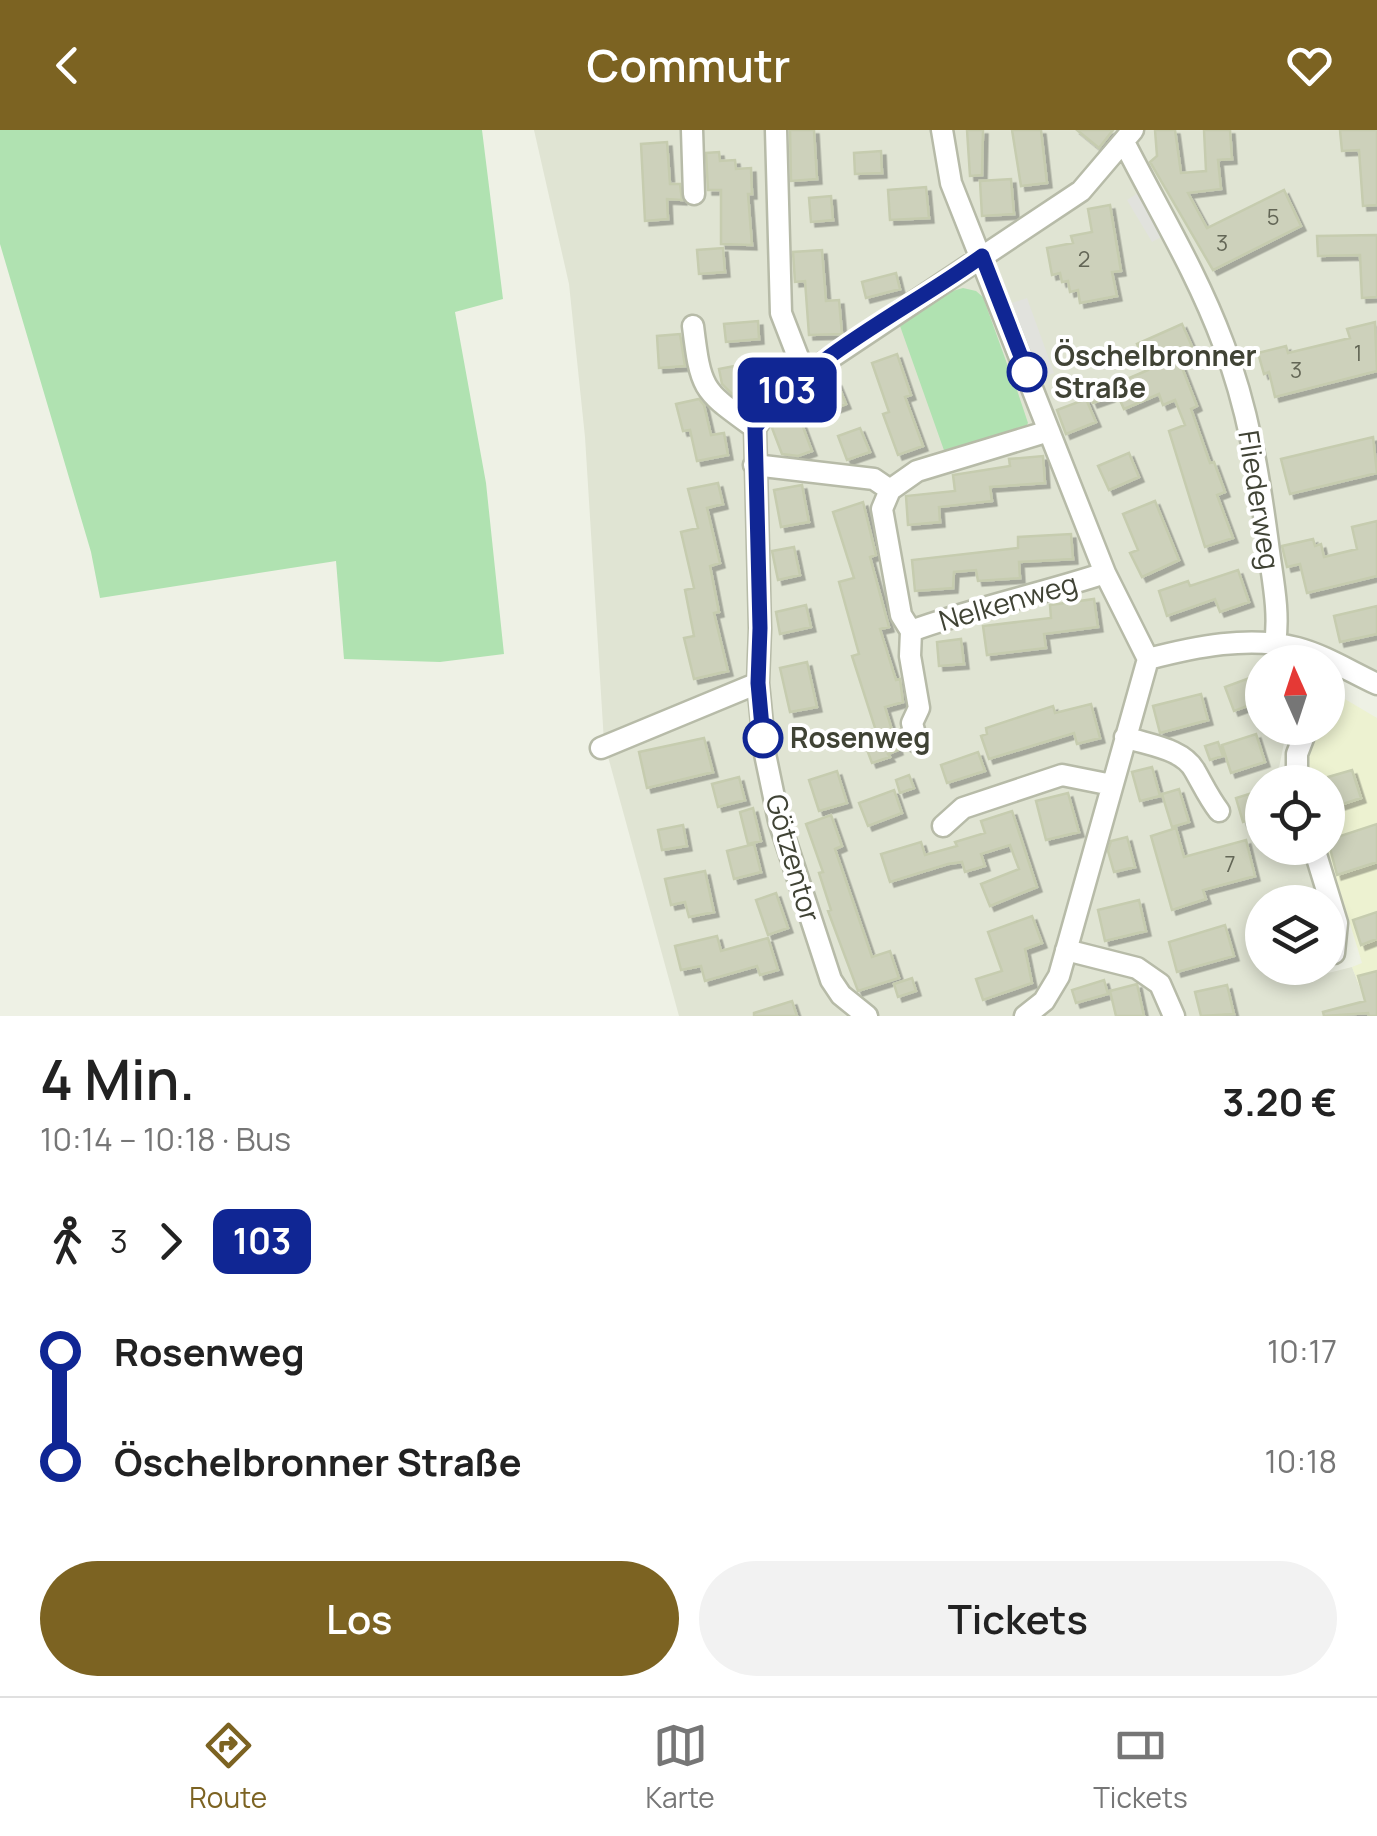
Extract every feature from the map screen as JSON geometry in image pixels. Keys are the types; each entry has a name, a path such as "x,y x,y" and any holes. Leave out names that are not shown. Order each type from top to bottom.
{"street":[{"path":"692,130 694,194"},
{"path":"776,130 781,314 805,375"},
{"path":"942,130 952,183 1105,573 1148,659 1058,976 1044,1001 1024,1016"},
{"path":"601,748 758,683 755,428 774,401 805,375 1081,191 1129,137"},
{"name":"Fliederweg","path":"1129,137 1223,343 1245,413 1268,540 1278,624 1275,643"},
{"path":"693,326 699,370 710,395 755,428"},
{"path":"917,742 912,724 919,708 910,656 911,631 901,615 882,509 890,490 918,472 1049,431"},
{"path":"754,465 874,480 890,490"},
{"name":"Nelkenweg","path":"911,631 1105,573"},
{"path":"1148,659 1187,648 1285,645"},
{"path":"1345,676 1377,684"},
{"name":"Götzentor","path":"758,683 765,754 779,820 832,980 859,1014"},
{"path":"1125,738 1179,754 1194,768 1201,787 1219,812"},
{"path":"943,826 963,808 1062,775 1112,784"},
{"path":"1066,950 1138,968 1160,984 1174,1016"}],"shaded area":[{"path":"534,130 1377,130 1377,672 1345,658 1345,645 1245,645 1245,745 1284,745 1280,765 1245,765 1245,865 1307,865 1312,885 1245,885 1245,985 1345,985 1345,969 1352,967 1371,1016 679,1016 604,742 585,437 569,284"},
{"path":"1138,193 1163,236 1152,242 1127,200"},
{"path":"1027,298 1054,373 1039,378 1012,303"},
{"path":"1345,699 1377,718 1377,1016 1371,1016 1352,967 1362,963 1345,907 1345,885 1338,885 1332,865 1345,865 1345,765 1306,765 1311,745 1345,745"}],"green space":[{"path":"0,130 482,130 503,299 455,312 486,483 504,654 440,662 344,659 336,561 100,598 91,552 0,244"},
{"path":"963,288 983,297 1010,372 1007,375 1011,385 1015,384 1028,423 1023,432 946,456 900,326 949,292"}],"building":[{"path":"790,130 814,130 817,179 791,181"},
{"path":"967,130 983,130 982,175 970,176"},
{"path":"1012,130 1041,130 1047,183 1021,186"},
{"path":"1077,130 1113,130 1099,148"},
{"path":"1155,130 1175,130 1181,173 1206,171 1204,130 1230,130 1232,159 1218,160 1221,189 1188,193 1207,228 1284,190 1301,226 1213,270 1150,162 1157,156"},
{"path":"1340,130 1377,130 1377,205 1363,206 1359,150 1342,151"},
{"path":"667,142 670,184 680,184 682,200 667,199 668,219 645,221 641,144"},
{"path":"881,151 882,173 855,174 854,153"},
{"path":"719,152 720,161 735,160 736,169 751,168 752,194 748,194 752,245 721,244 721,190 708,190 706,153"},
{"path":"1011,179 1014,214 982,216 980,181"},
{"path":"926,187 929,218 890,220 888,190"},
{"path":"831,196 833,220 811,222 809,198"},
{"path":"1110,205 1121,271 1112,272 1117,296 1080,303 1078,290 1070,292 1068,281 1062,282 1060,273 1052,275 1047,248 1073,243 1071,236 1092,232 1088,209"},
{"path":"1377,235 1377,297 1362,298 1360,255 1318,256 1317,236"},
{"path":"723,248 725,272 699,274 697,250"},
{"path":"822,250 826,301 839,300 842,334 809,335 805,281 795,282 793,252"},
{"path":"896,273 900,289 866,298 862,282"},
{"path":"758,321 759,339 726,342 724,324"},
{"path":"1375,322 1377,371 1275,397 1269,372 1264,374 1258,353 1286,346 1288,353 1350,338 1347,329"},
{"path":"1182,324 1195,353 1179,360 1197,406 1191,409 1225,492 1217,495 1233,538 1205,547 1169,431 1185,425 1175,400 1163,405 1159,394 1124,409 1113,385 1148,370 1137,344"},
{"path":"680,334 685,366 659,368 657,336"},
{"path":"897,354 911,395 905,397 923,446 898,455 883,414 889,412 872,363"},
{"path":"745,364 750,390 732,394 722,384 719,369"},
{"path":"837,382 846,404 825,412 817,390"},
{"path":"1105,384 1110,397 1093,403 1088,391"},
{"path":"699,399 711,435 724,433 728,455 697,461 690,430 683,431 676,404"},
{"path":"1086,399 1096,422 1066,434 1057,410"},
{"path":"797,411 812,451 798,456 782,454 772,428 779,417"},
{"path":"860,428 870,452 847,460 838,436"},
{"path":"1373,437 1377,473 1290,494 1281,459"},
{"path":"1129,453 1139,477 1109,490 1098,466"},
{"path":"1043,456 1045,483 990,487 992,501 939,507 940,522 908,525 906,496 955,491 953,475 1010,466 1009,459"},
{"path":"718,483 723,504 707,508 720,563 710,566 719,612 714,613 728,671 694,679 684,638 694,636 685,590 694,588 681,532 698,528 688,489"},
{"path":"802,485 809,522 781,527 774,490"},
{"path":"1155,501 1179,560 1142,577 1130,553 1138,550 1123,514"},
{"path":"863,502 876,555 870,557 889,627 880,629 896,680 900,679 903,702 885,707 898,750 872,763 863,739 877,734 852,656 859,654 839,582 854,578 833,512"},
{"path":"1377,521 1377,576 1307,593 1300,564 1287,567 1282,546 1313,539 1315,546 1321,544 1324,557 1357,549 1352,527"},
{"path":"1071,534 1073,559 1019,562 1020,578 978,581 976,570 954,572 953,588 915,591 912,560 1018,548 1018,537"},
{"path":"794,547 800,575 778,580 772,551"},
{"path":"1238,570 1249,602 1220,612 1215,599 1167,616 1159,591 1188,581 1190,586"},
{"path":"1094,599 1098,627 1044,634 1046,648 987,655 983,626 1051,618 1050,605"},
{"path":"806,605 811,627 780,634 776,612"},
{"path":"1377,606 1377,634 1340,642 1334,616"},
{"path":"961,639 964,664 939,666 937,642"},
{"path":"807,662 817,707 790,712 780,668"},
{"path":"1245,680 1245,707 1234,711 1225,687"},
{"path":"1201,694 1208,720 1160,733 1153,706"},
{"path":"1091,704 1100,738 1077,744 1074,733 989,759 981,736 987,734 986,728 1053,706 1055,713"},
{"path":"704,738 713,772 647,788 639,752"},
{"path":"1245,738 1245,745 1260,745 1265,762 1245,765 1245,768 1231,773 1222,745"},
{"path":"1218,742 1223,756 1210,760 1205,746"},
{"path":"978,752 985,771 947,783 941,765"},
{"path":"1152,767 1160,796 1140,801 1132,772"},
{"path":"1352,770 1361,798 1345,803 1345,772"},
{"path":"837,771 847,803 819,811 809,780"},
{"path":"909,775 914,788 900,793 896,780"},
{"path":"739,777 745,800 718,807 712,784"},
{"path":"1179,789 1189,822 1172,827 1162,794"},
{"path":"894,790 902,813 868,826 859,803"},
{"path":"1068,793 1079,832 1046,840 1036,801"},
{"path":"1245,795 1245,821 1243,822 1236,798"},
{"path":"753,808 761,841 748,844 740,812"},
{"path":"1012,811 1037,887 990,906 981,884 1019,869 1010,845 981,854 985,866 965,872 962,862 948,864 890,882 881,854 921,842 925,855 957,846 955,842 985,833 981,821"},
{"path":"831,815 842,846 835,849 872,957 890,951 899,978 858,991 828,911 831,910 819,873 823,872 806,824"},
{"path":"1377,824 1377,862 1337,875 1334,865 1345,865 1345,834"},
{"path":"683,825 687,846 662,850 658,830"},
{"path":"1176,828 1184,857 1245,840 1245,865 1252,865 1255,876 1203,890 1206,899 1172,910 1151,836"},
{"path":"1127,837 1135,867 1114,872 1108,851 1111,841"},
{"path":"754,844 761,872 734,879 727,851"},
{"path":"705,871 714,912 689,917 685,902 671,905 665,879"},
{"path":"776,893 788,928 768,935 756,900"},
{"path":"1139,900 1146,931 1105,941 1098,910"},
{"path":"1377,912 1377,939 1361,945 1353,920"},
{"path":"1032,916 1042,943 1025,949 1032,983 983,1000 976,979 1002,971 988,932"},
{"path":"1225,925 1234,956 1177,972 1169,942"},
{"path":"717,936 721,951 768,938 778,970 760,975 757,966 705,981 701,966 681,970 675,946"},
{"path":"1377,971 1377,1016 1324,1016 1323,1012 1365,1001 1358,976"},
{"path":"912,978 916,991 898,997 894,984"},
{"path":"1104,980 1108,994 1076,1003 1072,990"},
{"path":"1137,984 1144,1016 1116,1016 1110,991"},
{"path":"1227,985 1234,1014 1201,1016 1195,992"},
{"path":"792,1001 797,1016 754,1016 754,1013"}],"bus line":[{"name":"103","path":"763,738 758,683 755,428 774,401 805,375 982,256 1027,372"}],"place":[{"name":"Öschelbronner Straße","path":"1027,372"},
{"name":"Rosenweg","path":"763,738"}]}
